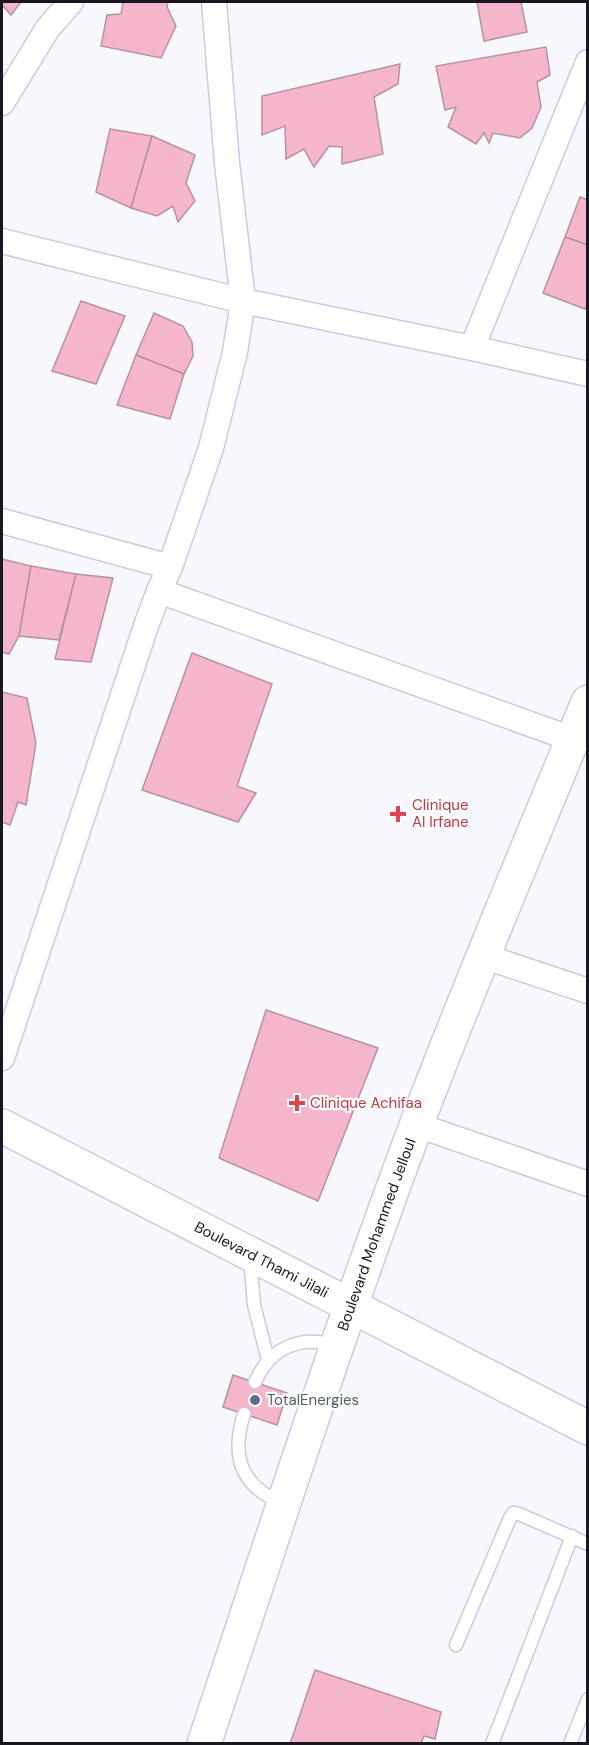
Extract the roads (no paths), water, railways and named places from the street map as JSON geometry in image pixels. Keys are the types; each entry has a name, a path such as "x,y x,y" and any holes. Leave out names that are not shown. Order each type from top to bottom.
{"street":[{"path":"2,103 48,28 70,2"},
{"path":"2,1058 159,591 170,567 211,448 236,352 243,301 227,163 214,2"},
{"path":"472,348 588,62"},
{"path":"2,241 243,301 588,374"},
{"path":"2,520 170,567"},
{"path":"159,591 582,719"},
{"name":"Boulevard Mohammed Jelloul","path":"204,1743 350,1306 483,956 582,719"},
{"path":"483,956 588,991"},
{"path":"417,1125 588,1184"},
{"name":"Boulevard Thami Jilali","path":"2,1126 588,1428"}],"lane":[{"path":"250,1254 254,1305 268,1360"},
{"path":"255,1382 268,1360 288,1346 300,1342 319,1341 337,1346"},
{"path":"244,1414 237,1445 246,1476 257,1489 284,1504"},
{"path":"456,1645 513,1513 588,1544"},
{"path":"492,1743 572,1536"},
{"path":"570,1743 588,1699"}],"place":[{"name":"Clinique Al Irfane","path":"398,814"},
{"name":"Clinique Achifaa","path":"297,1103"},
{"name":"TotalEnergies","path":"255,1400"}]}
